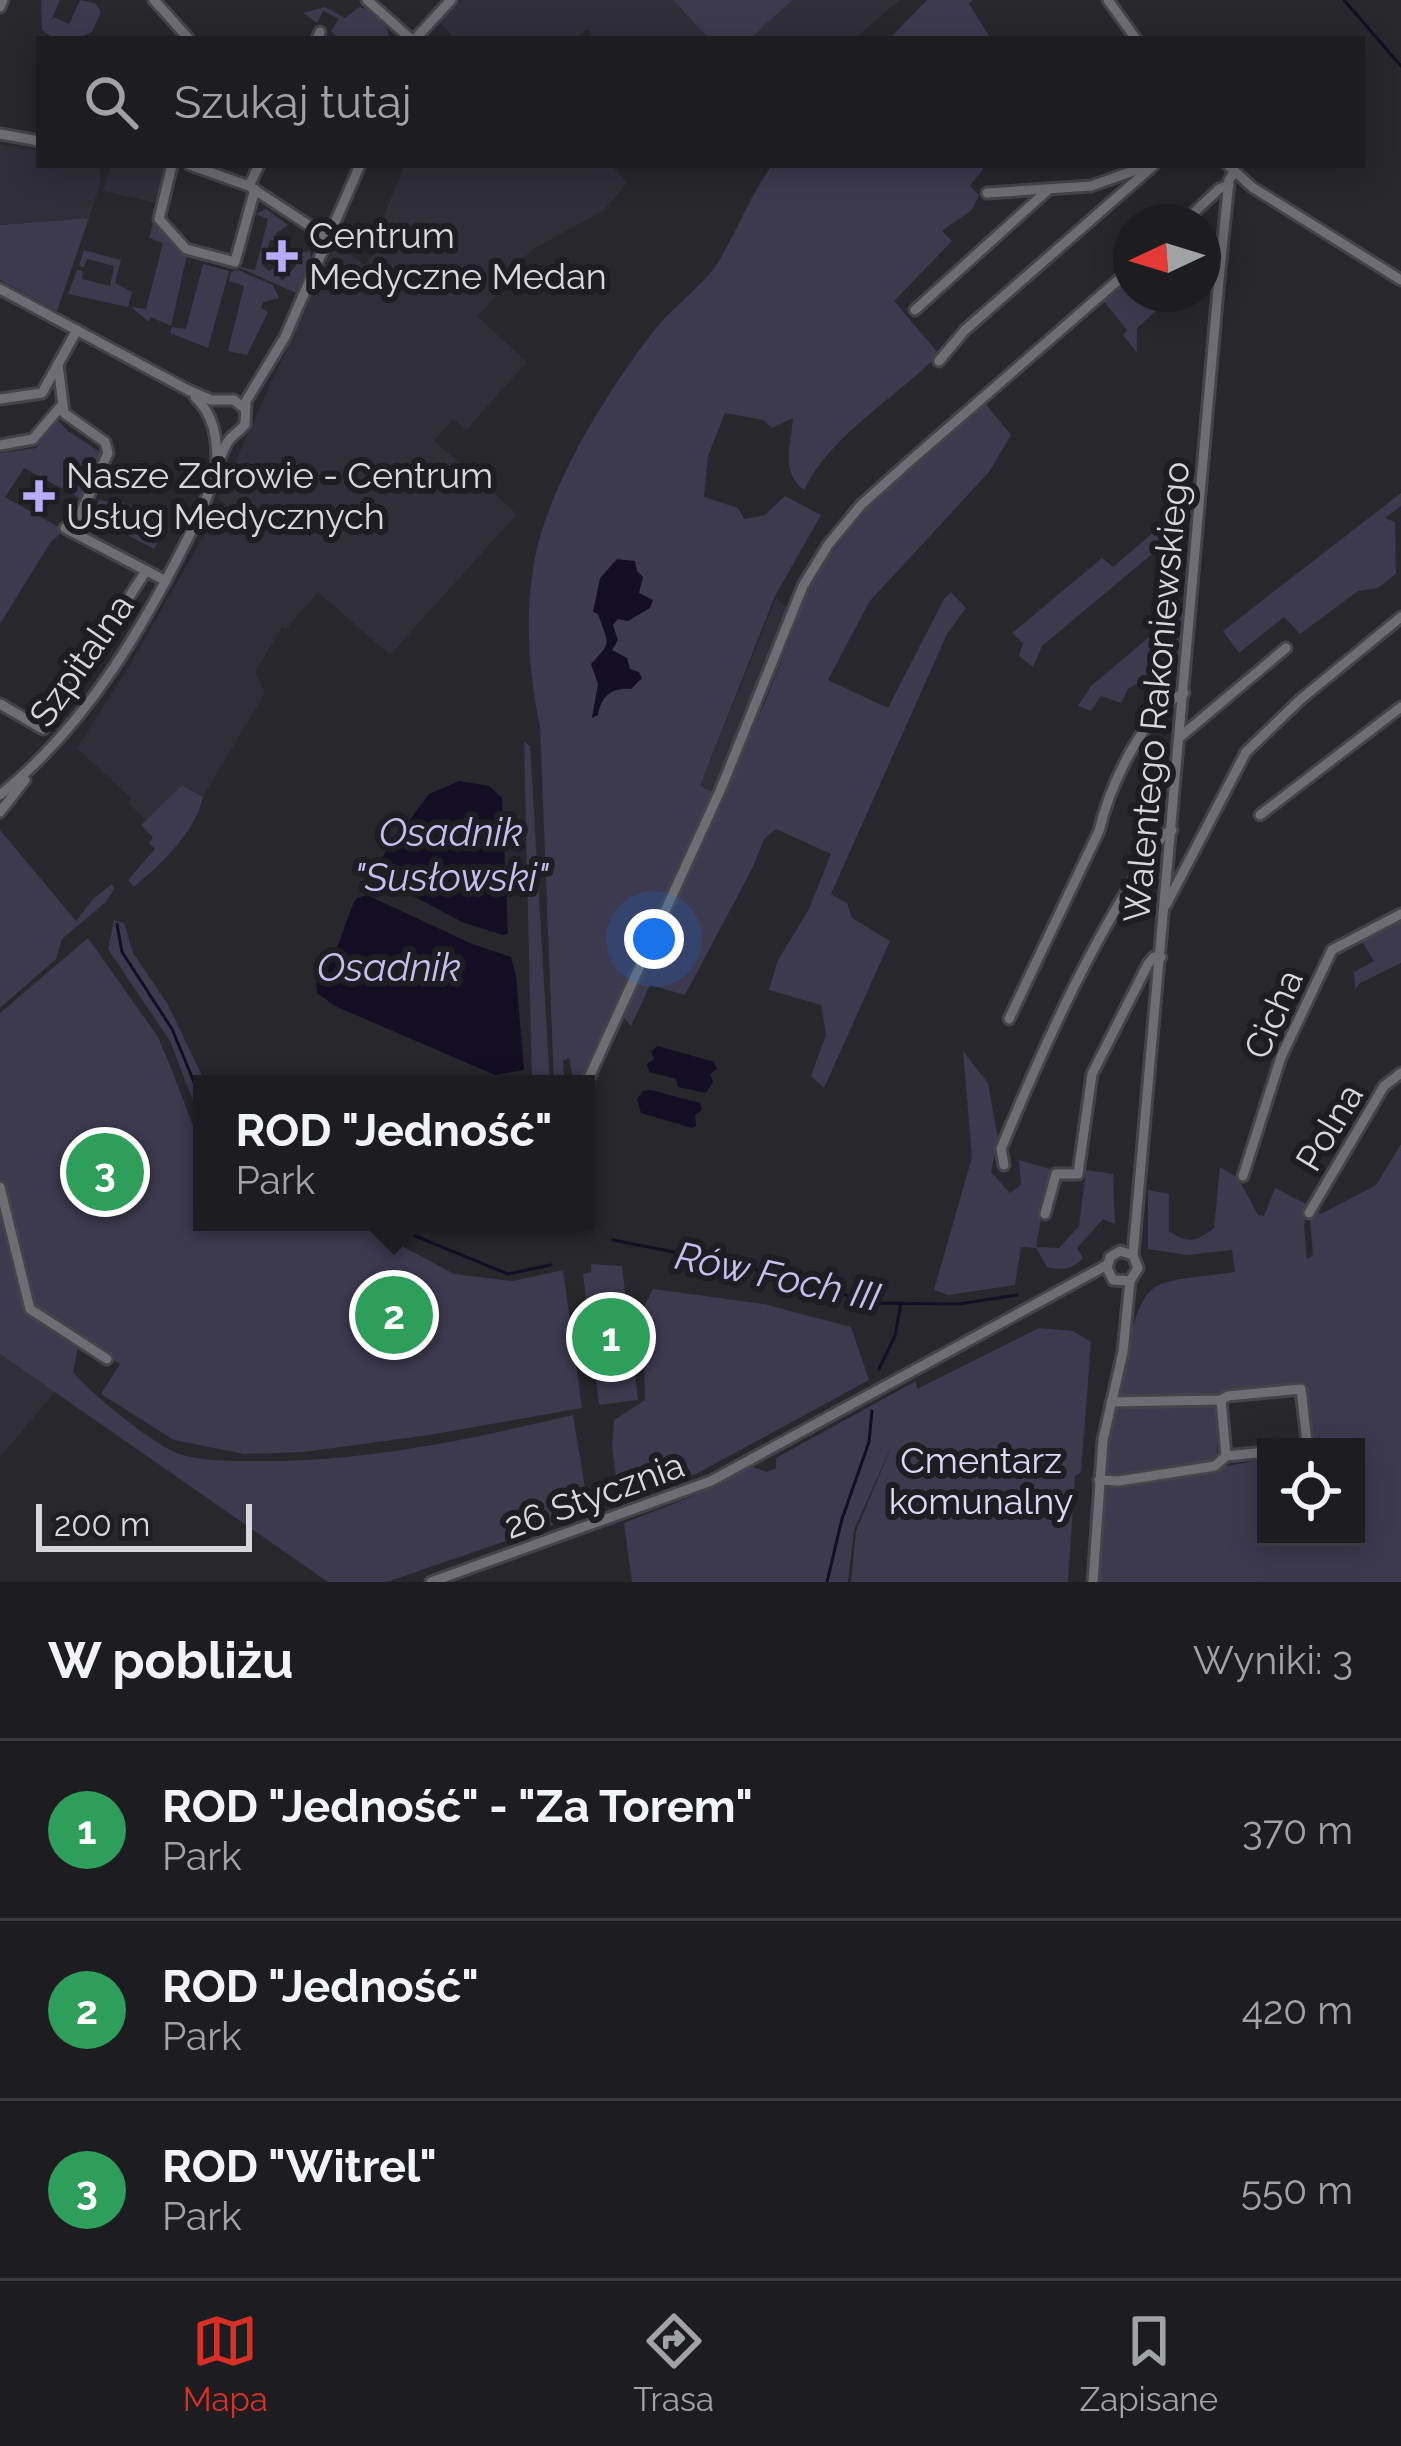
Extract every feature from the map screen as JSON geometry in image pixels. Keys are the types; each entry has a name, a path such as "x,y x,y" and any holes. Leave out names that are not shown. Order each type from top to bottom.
{"street":[{"path":"154,0 186,36"},
{"path":"367,0 409,36"},
{"path":"416,36 451,0"},
{"path":"1108,0 1134,36"},
{"path":"0,134 36,140"},
{"path":"171,168 159,219 186,249 235,262 258,168"},
{"path":"198,168 252,188 328,238"},
{"path":"188,390 216,432 231,436 245,424 244,408 285,337 359,168"},
{"path":"987,193 1091,186 1143,168"},
{"path":"939,361 965,330 1149,168"},
{"path":"1231,169 1401,280"},
{"name":"Walentego Rakoniewskiego","path":"1133,1256 1231,169"},
{"path":"1203,204 1228,185"},
{"path":"915,310 1048,189"},
{"path":"590,1075 720,791 803,586 828,545 877,490 1113,285"},
{"path":"0,289 188,390 244,408"},
{"path":"0,399 42,393 77,330"},
{"path":"0,445 33,439 62,406 58,364"},
{"path":"209,417 257,381"},
{"name":"Szpitalna","path":"62,406 69,419 101,439 108,449 69,530 166,581"},
{"name":"Szpitalna","path":"216,432 217,468"},
{"name":"Szpitalna","path":"0,812 93,701 166,581 202,511 231,436"},
{"path":"0,704 43,729 146,571"},
{"path":"1166,907 1246,752 1401,617"},
{"path":"1180,737 1286,648"},
{"path":"1009,1019 1139,737 1170,700 1184,693"},
{"path":"1260,815 1401,707"},
{"name":"Szpitalna","path":"0,795 36,766"},
{"path":"1004,1165 1001,1149 1052,1032 1125,890 1163,835 1172,830"},
{"name":"Cicha","path":"1243,1176 1281,1057 1332,950 1401,914"},
{"path":"1046,1214 1056,1174 1075,1176 1079,1171 1092,1074 1148,964 1161,957"},
{"name":"Polna","path":"1309,1213 1384,1086 1401,1073"},
{"path":"0,1186 30,1309 107,1359"},
{"name":"Walentego Rakoniewskiego","path":"1120,1252 1136,1218"},
{"path":"1093,1582 1102,1440 1122,1361 1130,1281 1138,1268 1133,1256 1120,1252 1107,1265 1126,1317"},
{"name":"26 Stycznia","path":"431,1582 670,1499 770,1450 1107,1265"},
{"path":"1113,1280 1130,1281"},
{"name":"26 Stycznia","path":"1073,1283 1113,1280"},
{"path":"1112,1402 1221,1400 1300,1389 1306,1438"},
{"path":"1221,1400 1226,1456"},
{"path":"1099,1480 1215,1466 1226,1456 1257,1453"}],"shaded area":[{"path":"462,0 673,0 706,36 590,36 587,29 579,36 452,36 439,22"},
{"path":"793,0 900,0 858,36 753,36"},
{"path":"0,144 36,150 36,168 100,168 89,218 0,225"},
{"path":"110,168 166,168 157,203 103,191"},
{"path":"404,168 614,168 627,183 604,210 532,250 496,285 500,290 478,317 527,362 466,430 453,419 434,441 517,514 390,655 318,592 286,629 282,627 255,672 265,693 203,797 182,785 146,820 128,803 131,798 77,748 218,511 255,537 260,530 218,499 331,252 341,248 365,265 384,243 376,234"},
{"path":"776,598 790,610 716,793 700,786"},
{"path":"0,1354 55,1392 0,1457"}],"green space":[{"path":"41,0 60,0 50,23 54,17 69,24 80,0 95,3 101,12 92,32 80,36 52,36 42,29"},
{"path":"673,0 793,0 753,36 706,36"},
{"path":"927,0 973,0 969,4 989,36 892,36"},
{"path":"325,7 345,18 359,7 383,23 389,36 336,36 331,31 339,19 323,11 317,23 303,13"},
{"path":"770,168 984,168 970,186 979,195 972,210 942,231 952,241 894,301 939,354 830,451 804,490 789,466 793,418 772,428 763,420 725,413 708,456 704,497 738,508 744,519 765,515 785,496 821,515 775,596 700,786 716,793 587,1075 572,1075 569,1058 563,1061 564,1075 554,1075 540,726 529,640 536,553 555,495 602,406 656,328 713,270"},
{"path":"266,209 288,225 276,233 277,241 270,240 263,266 269,271 274,268 282,281 296,266 300,253 310,251 296,293 238,267 241,258 241,267 255,270 268,219 255,214"},
{"path":"89,218 57,311 0,280 0,225"},
{"path":"153,223 187,255 171,326 151,317 149,322 131,307 146,309 163,243 149,238"},
{"path":"84,250 121,260 115,283 132,292 128,307 68,294 77,270 83,271 82,279 110,286 114,266 87,259 84,267 79,266"},
{"path":"203,264 229,271 208,348 170,333 172,327 186,329"},
{"path":"238,270 273,285 279,298 263,302 261,308 268,312 247,355 228,351 244,286 229,281 231,272"},
{"path":"1113,290 1113,312 1155,312 1137,328 1137,353 1123,335 1127,330 1102,299"},
{"path":"984,402 1011,435 989,472 869,602 828,680 888,708 944,599 951,592 966,608 947,634 831,894 847,903 852,918 890,941 824,1088 811,1076 826,1035 821,1005 769,990 778,960 809,909 831,854 776,829 764,839 685,995 650,985 631,1026 624,1018 641,975 766,700 814,576 869,506"},
{"path":"57,419 105,455 83,500 24,468 5,497 64,530 50,543 0,624 0,453 36,448"},
{"path":"1401,493 1401,506 1385,518 1395,522 1396,574 1378,588 1358,591 1300,634 1284,617 1239,653 1223,631"},
{"path":"1197,495 1194,519 1042,646 1033,667 1019,656 1023,643 1012,633 1102,558 1113,567"},
{"path":"99,500 128,504 166,527 154,549 129,536 138,519 118,508 102,535 87,527"},
{"path":"1186,606 1182,655 1128,689 1121,703 1101,696 1091,711 1078,706 1091,686"},
{"path":"524,742 530,746 549,1075 532,1075"},
{"path":"182,785 203,797 199,810 175,847 134,887 128,880 155,849 149,843 153,837 141,825"},
{"path":"0,830 76,921 93,899 112,884 114,889 106,902 62,939 56,959 0,1008"},
{"path":"1401,915 1401,963 1355,990 1354,972 1374,961 1359,937"},
{"path":"114,920 124,923 133,953 167,1003 202,1075 193,1075 193,1101 170,1041 108,949"},
{"path":"88,938 158,1037 193,1125 193,1231 374,1231 454,1274 513,1281 563,1270 582,1408 429,1435 304,1452 244,1454 174,1440 101,1394 120,1364 54,1323 29,1300 0,1182 0,1013"},
{"path":"963,1051 988,1083 998,1139 991,1172 1010,1193 1021,1185 1019,1160 1050,1169 1036,1247 1059,1248 1079,1226 1086,1170 1113,1174 1115,1224 1103,1219 1077,1248 1083,1258 1071,1267 1047,1267 1036,1248 1021,1247 1015,1285 948,1295 934,1290 972,1157"},
{"path":"1401,1144 1401,1582 1096,1582 1103,1488 1257,1461 1257,1546 1365,1546 1365,1438 1310,1438 1308,1384 1231,1390 1217,1396 1118,1398 1136,1318 1149,1292 1177,1280 1235,1272 1232,1250 1187,1255 1148,1249 1148,1190 1169,1194 1169,1231 1192,1240 1214,1228 1220,1167 1238,1178 1258,1215 1264,1216 1275,1188 1308,1205 1304,1225 1307,1259 1313,1255 1310,1221 1314,1210 1321,1214 1376,1185"},
{"path":"0,1207 27,1312 78,1347 73,1372 81,1381 171,1450 223,1461 342,1457 458,1440 573,1415 588,1506 584,1514 387,1582 328,1582 0,1354"},
{"path":"591,1264 622,1266 638,1400 599,1405 583,1274 591,1272"},
{"path":"653,1289 764,1304 851,1327 869,1380 698,1473 625,1500 624,1492 618,1492 614,1420 645,1400 643,1309"},
{"name":"Cmentarz komunalny","path":"1039,1328 1073,1331 1091,1342 1068,1582 851,1582 856,1531 896,1436 854,1530 848,1582 632,1582 624,1523 693,1496 751,1466 767,1472 776,1468 776,1458 916,1381 917,1389"},
{"path":"1217,1404 1217,1463 1122,1478 1103,1471 1115,1406"}],"water":[{"path":"617,559 635,561 643,577 639,593 653,600 650,608 613,625 618,640 612,650 627,658 630,669 642,678 631,689 608,694 592,718 598,684 591,664 606,642 598,614 593,612 600,578"},
{"name":"Osadnik \"Susłowski\"","path":"459,781 489,786 502,798 508,934 462,922 380,878 374,868 429,794"},
{"name":"Osadnik","path":"367,895 511,957 524,1070 495,1075 335,1006 317,993 316,984 339,943 352,906"},
{"path":"658,1046 714,1062 717,1069 710,1074 713,1082 706,1093 678,1087 676,1079 649,1072 647,1064 654,1059 651,1051"},
{"path":"651,1090 700,1103 696,1126 641,1113 637,1099"}],"waterway":[{"path":"1344,0 1401,66"},
{"path":"117,924 122,952 172,1029 193,1079"},
{"path":"403,1231 508,1274 551,1265"},
{"name":"Rów Foch III","path":"613,1240 744,1266 874,1303 959,1304 1017,1295"},
{"path":"879,1369 895,1336 901,1303"},
{"path":"827,1582 842,1519 869,1442 872,1411"}],"place":[{"name":"Centrum Medyczne Medan","path":"282,256"},
{"name":"Nasze Zdrowie - Centrum Usług Medycznych","path":"39,496"},
{"name":"ROD \"Witrel\"","path":"105,1172"},
{"name":"ROD \"Jedność\"","path":"394,1315"},
{"name":"ROD \"Jedność\" - \"Za Torem\"","path":"611,1337"}]}
